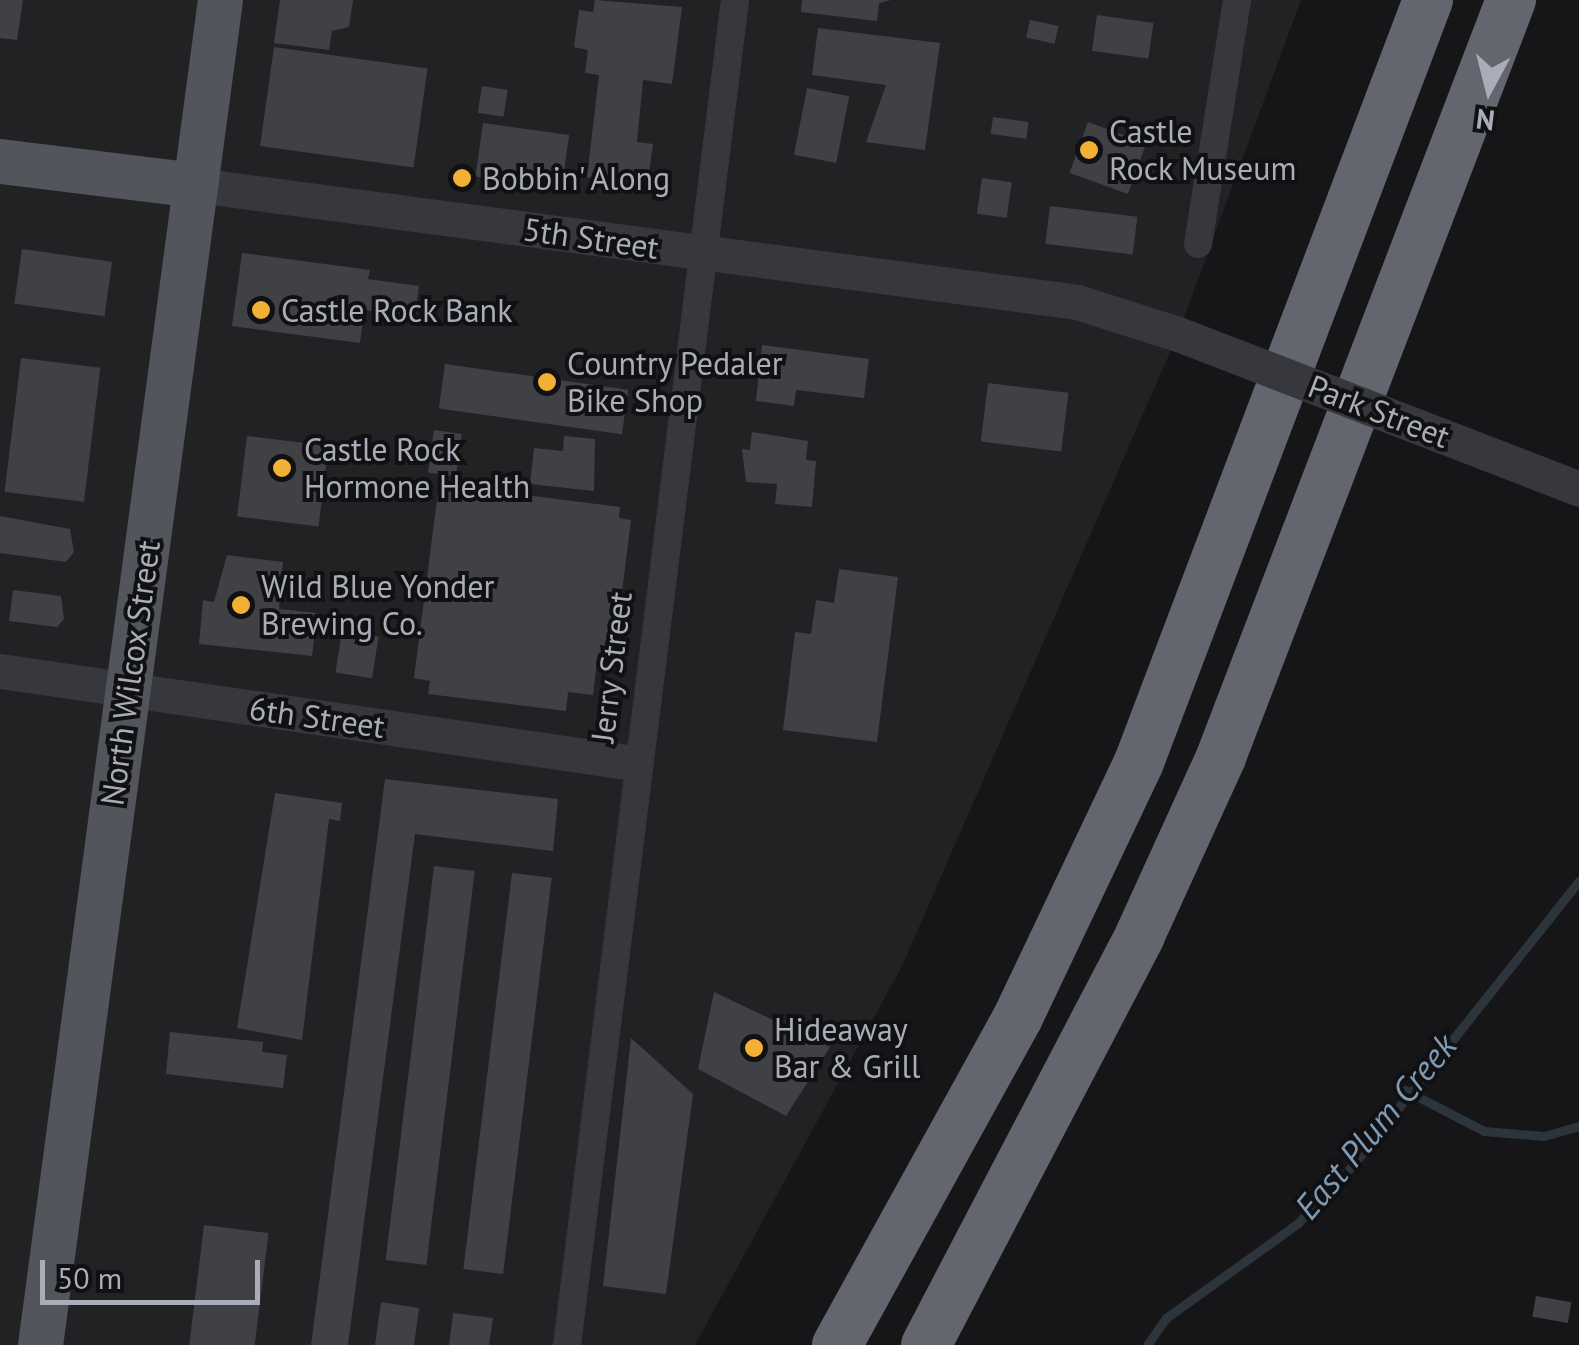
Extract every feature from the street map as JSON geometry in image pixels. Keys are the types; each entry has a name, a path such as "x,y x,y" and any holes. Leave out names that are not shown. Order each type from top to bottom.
{"highway":[{"path":"837,1345 965,1119 1090,871 1198,620 1428,0"},
{"path":"926,1345 1140,935 1221,757 1511,0"},
{"path":"801,1345 965,1119"}],"main road":[{"name":"North Wilcox Street","path":"40,1345 220,0"},
{"name":"5th Street","path":"0,161 196,185"}],"street":[{"name":"Jerry Street","path":"567,1345 634,763 735,0"},
{"path":"1198,244 1238,0"},
{"name":"5th Street","path":"196,185 1077,302 1178,334"},
{"name":"Park Street","path":"1178,334 1579,489"},
{"name":"6th Street","path":"0,671 634,763"}],"shaded area":[{"path":"0,0 1301,0 1178,334 902,966 695,1345 0,1345"}],"building":[{"path":"0,0 23,0 17,40 0,38"},
{"path":"280,0 353,0 349,27 332,31 329,50 274,43"},
{"path":"595,0 682,7 672,84 643,80 637,142 653,144 647,188 587,177 599,75 585,73 588,50 574,47 579,10 593,12"},
{"path":"802,0 891,0 879,3 877,21 801,12"},
{"path":"1097,15 1153,23 1148,59 1092,51"},
{"path":"1030,20 1058,26 1055,44 1026,38"},
{"path":"818,28 940,43 925,150 866,142 886,85 812,75"},
{"path":"274,47 427,69 414,168 260,146"},
{"path":"482,86 508,90 503,117 478,113"},
{"path":"807,88 849,96 836,163 794,155"},
{"path":"993,117 1029,122 1026,139 991,134"},
{"path":"1088,122 1146,143 1128,194 1070,173"},
{"path":"483,123 569,135 562,189 475,176"},
{"path":"982,178 1012,182 1007,218 977,214"},
{"path":"1050,206 1137,217 1133,254 1045,244"},
{"path":"22,249 112,262 104,316 14,303"},
{"path":"242,253 370,270 368,279 419,286 415,317 364,310 360,343 232,326"},
{"path":"762,345 869,359 864,398 796,390 794,406 756,401"},
{"path":"21,358 100,368 84,502 5,492"},
{"path":"445,364 628,390 622,434 439,409"},
{"path":"988,383 1068,393 1061,451 981,442"},
{"path":"434,430 462,434 456,476 428,473"},
{"path":"752,432 808,441 806,460 816,461 812,507 775,504 777,484 746,482 742,449 750,450"},
{"path":"247,436 328,446 319,526 237,516"},
{"path":"564,436 595,439 594,491 530,484 534,448 563,451"},
{"path":"439,484 620,507 619,518 631,520 614,655 598,653 593,695 568,692 566,711 428,694 430,681 414,678"},
{"path":"0,516 70,529 74,552 66,562 0,553"},
{"name":"Wild Blue Yonder Brewing Co.","path":"227,555 283,562 279,609 317,613 312,656 199,644 203,600 214,602"},
{"path":"839,569 898,577 877,742 783,730 795,632 811,634 816,600 834,603"},
{"path":"13,590 61,596 64,619 57,627 9,621"},
{"path":"342,631 379,637 372,678 335,672"},
{"path":"385,779 558,799 553,851 415,834 348,1345 311,1345"},
{"path":"275,793 342,803 340,821 329,819 302,1040 237,1028"},
{"path":"434,866 475,871 426,1265 386,1260"},
{"path":"512,873 552,878 503,1274 463,1269"},
{"path":"714,992 830,1047 786,1116 698,1069"},
{"path":"170,1032 263,1042 262,1052 287,1055 283,1088 166,1074"},
{"path":"631,1038 693,1094 666,1294 603,1286"},
{"path":"204,1225 269,1233 255,1345 189,1345"},
{"path":"1536,1296 1571,1302 1568,1323 1532,1317"},
{"path":"381,1302 419,1308 414,1345 375,1345"},
{"path":"453,1313 493,1318 489,1345 449,1345"}],"waterway":[{"name":"East Plum Creek","path":"1147,1345 1166,1318 1298,1223 1353,1165 1579,881"},
{"path":"1405,1090 1484,1131 1544,1136 1579,1126"}],"place":[{"name":"Castle Rock Museum","path":"1089,150"},
{"name":"Bobbin' Along","path":"462,178"},
{"name":"Castle Rock Bank","path":"261,310"},
{"name":"Country Pedaler Bike Shop","path":"547,382"},
{"name":"Castle Rock Hormone Health","path":"282,468"},
{"name":"Wild Blue Yonder Brewing Co.","path":"241,605"},
{"name":"Hideaway Bar & Grill","path":"754,1048"}]}
